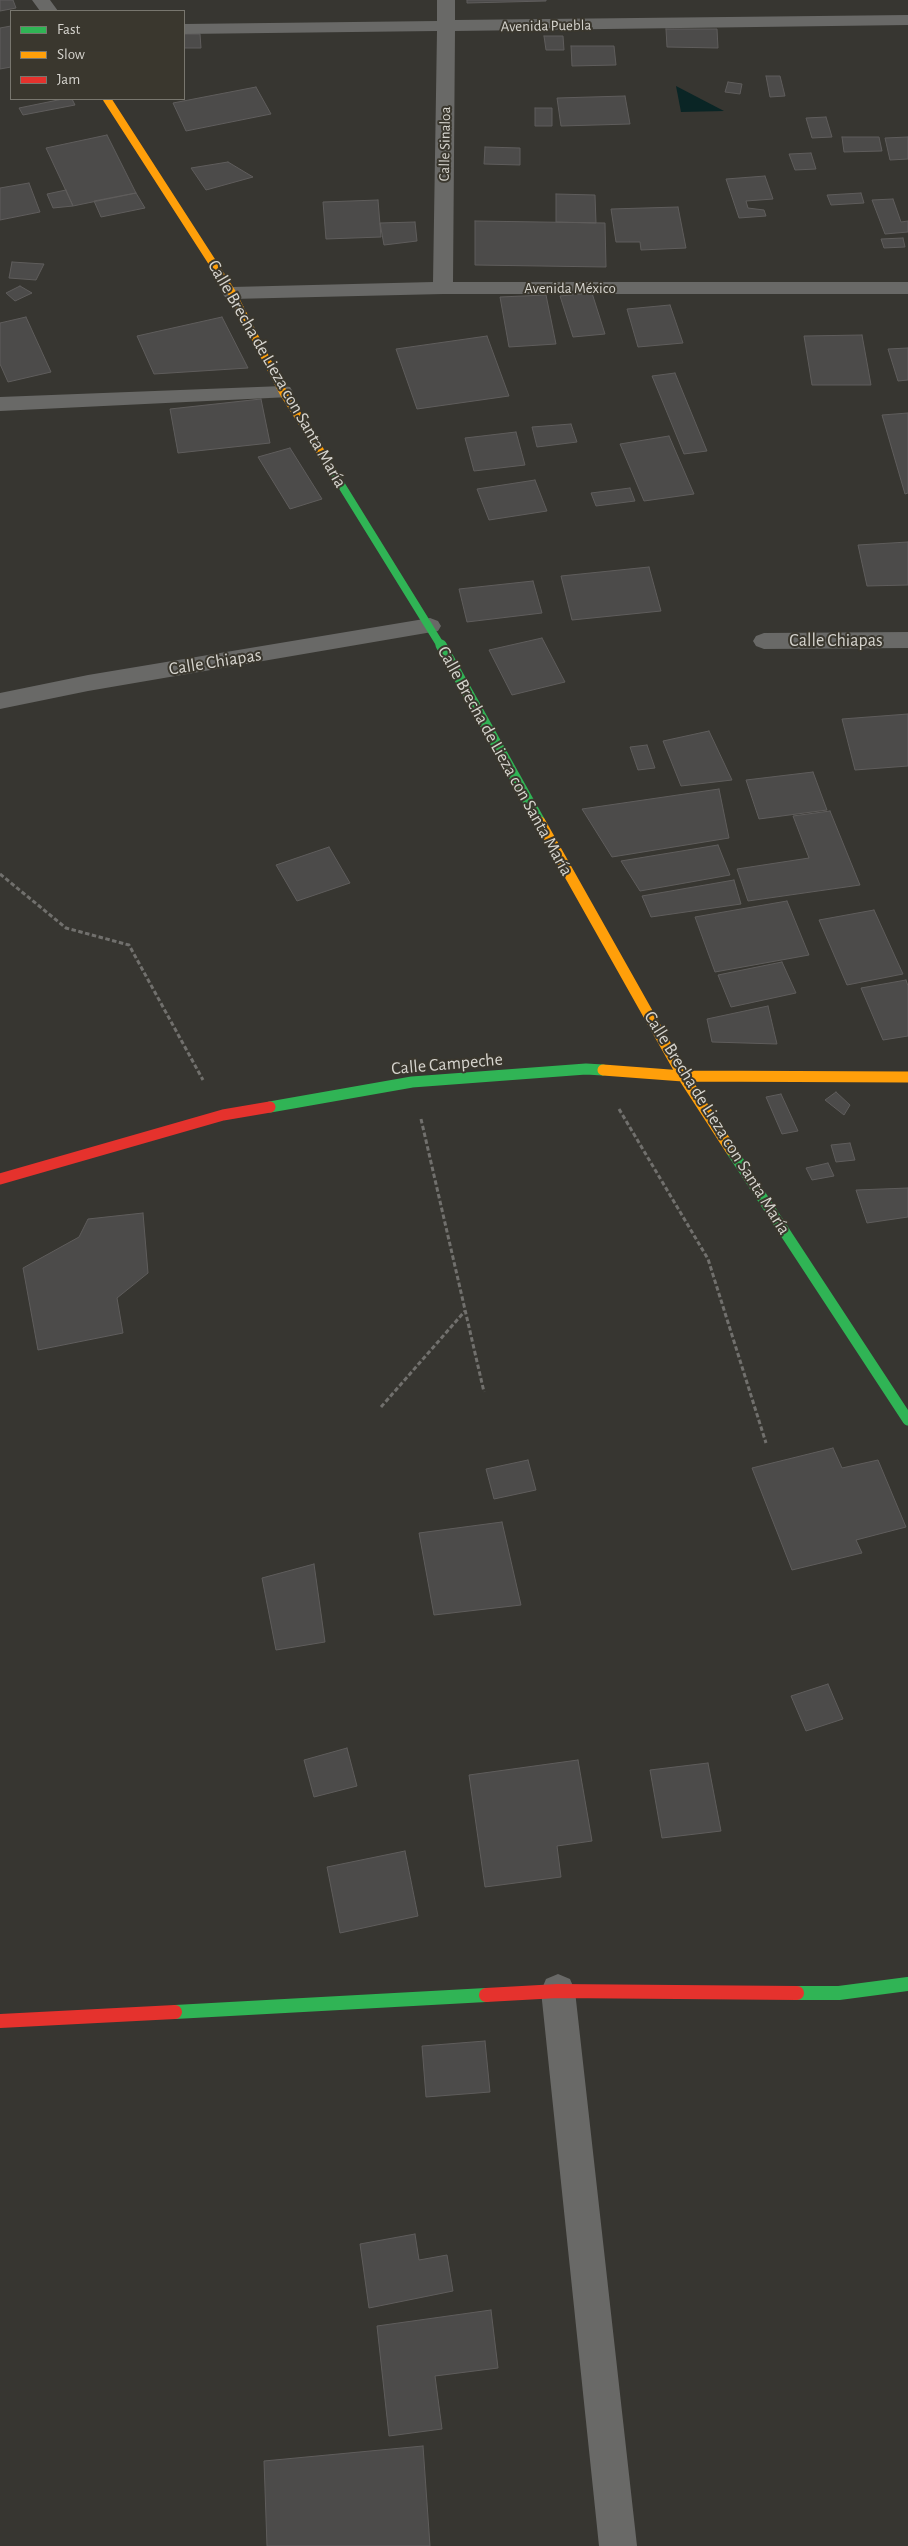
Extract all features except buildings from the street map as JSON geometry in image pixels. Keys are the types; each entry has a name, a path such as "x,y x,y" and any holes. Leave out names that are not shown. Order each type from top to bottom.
{"street":[{"name":"Calle Sinaloa","path":"443,288 446,0"},
{"name":"Avenida Puebla","path":"185,29 908,20"},
{"name":"Calle Brecha de Lieza con Santa María","path":"108,100 232,294 283,392 430,626 683,1076 908,1420"},
{"name":"Avenida México","path":"232,294 443,288 908,288"},
{"path":"0,404 283,392"},
{"name":"Calle Chiapas","path":"0,702 88,683 430,626"},
{"name":"Calle Chiapas","path":"764,641 908,640"},
{"name":"Calle Campeche","path":"0,1180 223,1115 412,1082 586,1069 683,1076 908,1077"},
{"path":"0,2022 558,1991 839,1993 908,1984"},
{"path":"558,1991 618,2546"}],"path":[{"path":"0,874 66,928 129,945 223,1115"},
{"path":"586,1069 620,1110 708,1259 766,1443"},
{"path":"412,1082 484,1392"},
{"path":"382,1407 466,1311"}],"water":[{"path":"676,86 724,111 681,112"}],"traffic: fast":[{"path":"324,457 430,626 540,822"},
{"path":"270,1107 412,1082 586,1069 603,1070"},
{"path":"731,1150 908,1420"},
{"path":"797,1993 839,1993 908,1984"},
{"path":"175,2012 486,1995"}],"traffic: slow":[{"path":"108,100 232,293 283,392 324,457"},
{"path":"540,822 683,1076 731,1150"},
{"path":"603,1070 683,1076 908,1077"}],"traffic: jam":[{"path":"0,1179 223,1115 270,1107"},
{"path":"486,1995 558,1991 797,1993"},
{"path":"0,2021 175,2012"}]}
